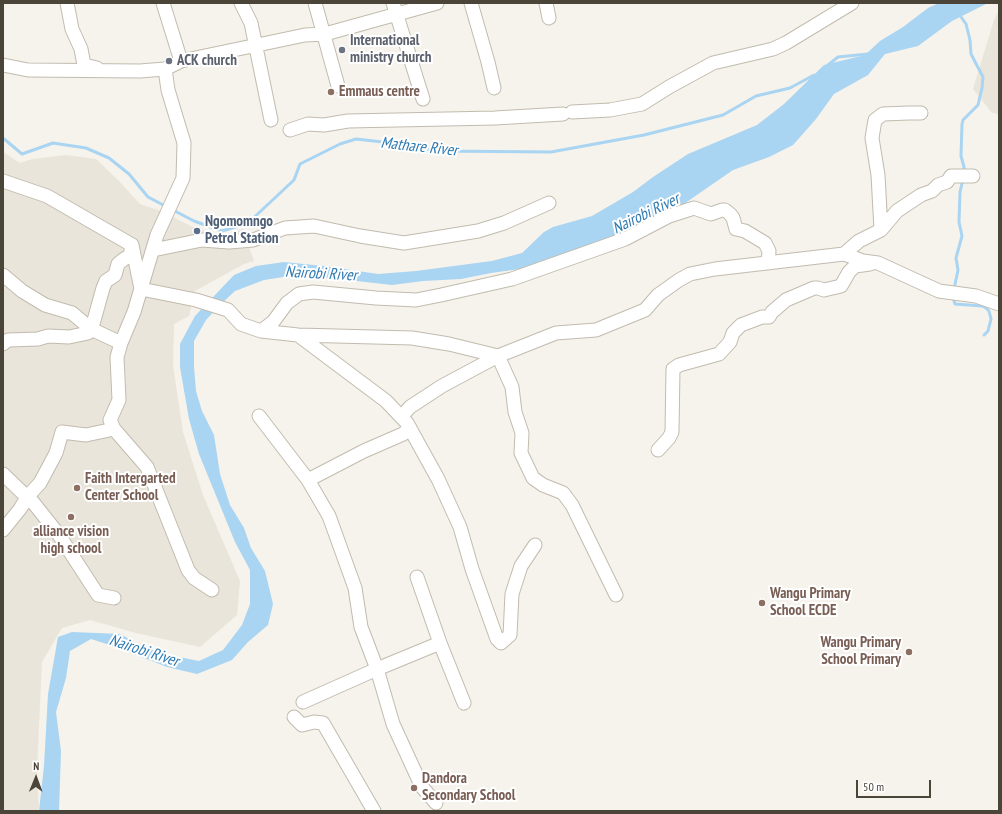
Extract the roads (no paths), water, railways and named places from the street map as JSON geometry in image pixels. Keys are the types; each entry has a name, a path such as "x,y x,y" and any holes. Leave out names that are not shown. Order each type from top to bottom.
{"street":[{"path":"67,3 72,29 81,50 84,65 109,70"},
{"path":"163,3 181,62"},
{"path":"241,3 251,23 271,120"},
{"path":"315,3 325,34 338,86"},
{"path":"3,65 28,70 140,71 165,69 181,62 256,45 304,35 325,34 395,9 437,3"},
{"path":"471,3 494,88"},
{"path":"546,3 549,18"},
{"path":"290,130 308,124 324,125 348,121 495,118 610,110 642,104 713,62 773,48 786,43 852,3"},
{"path":"395,9 423,100"},
{"path":"165,69 168,90 184,143 183,178 157,235 134,312 121,343 117,357 119,400 110,420 114,429 147,467 188,570 194,578 212,590"},
{"path":"881,230 878,175 872,138 875,120 883,114 921,113"},
{"path":"844,254 859,241 881,230 897,211 921,195 932,191 938,185 947,182 951,176 966,175"},
{"path":"3,181 47,196 132,245 141,289"},
{"path":"153,250 202,240 229,242 254,240 285,228 314,226 360,236 404,243 478,231 504,223 548,203"},
{"path":"261,331 273,322 287,303 299,294 313,292 416,300 441,295 519,276 625,240 669,216 694,208 711,214 725,210 733,218 736,229 766,243 769,251 768,263"},
{"path":"3,344 8,340 38,339 48,336 69,337 88,333 91,329 106,281 115,275 118,264 130,256 132,245"},
{"path":"401,417 410,407 423,398 463,374 498,356 556,333 596,330 645,310 658,295 690,274 715,269 844,254 863,261 878,263 939,291 976,296 999,304"},
{"path":"658,450 672,432 673,369 679,365 719,354 730,342 733,333 741,325 762,317 769,317 772,312 786,300 814,288 824,290 841,286 849,272 855,266 878,263"},
{"path":"3,275 22,291 45,305 72,313 91,329 121,343"},
{"path":"141,289 196,300 228,310 241,324 261,331 298,335 412,338 449,344 498,356"},
{"path":"298,335 386,401 410,428 438,479 460,527 472,568 497,639 501,643 510,635 512,594 521,566 535,545"},
{"path":"498,356 512,387 515,412 522,433 521,453 533,478 543,485 563,492 572,505 616,595"},
{"path":"259,416 308,480 329,516 355,588 362,627 377,669 393,724 422,787 436,803"},
{"path":"308,480 364,451 404,434 410,428"},
{"path":"3,530 28,496 40,483 56,453 62,432 86,435 114,429"},
{"path":"3,474 33,503 28,496"},
{"path":"28,496 58,535 98,595 114,598"},
{"path":"417,577 440,643 464,703"},
{"path":"303,702 440,643"},
{"path":"294,718 302,725 314,722 323,723 374,811"}],"water":[{"name":"Nairobi River","path":"939,3 988,3 952,21 918,46 885,54 868,75 834,94 816,119 793,145 769,157 733,170 678,208 602,244 520,269 461,279 423,281 392,285 321,277 290,276 264,280 235,291 206,320 194,341 196,391 202,411 214,435 220,474 230,505 244,528 251,548 265,571 273,604 268,625 248,642 232,660 197,674 167,667 119,648 91,639 70,651 66,678 56,712 61,751 59,811 39,811 44,766 48,694 58,637 72,632 121,634 140,646 169,655 199,661 223,650 242,625 250,604 250,570 235,542 199,454 189,419 180,367 180,344 195,316 234,275 256,266 284,262 378,274 416,271 492,261 522,253 544,232 553,227 592,216 633,192 688,154 757,125 784,104 824,65 865,55 880,41 903,27 928,8"}],"waterway":[{"path":"959,14 966,24 970,40 971,54 983,77 978,105 963,120 962,124 961,156 964,173"},
{"name":"Mathare River","path":"828,65 838,57 868,54"},
{"name":"Mathare River","path":"171,209 194,221 222,231 248,223 294,180 300,164 340,144 356,139 400,144 436,151 551,152 644,135 723,115 756,96 790,88 814,75"},
{"name":"Mathare River","path":"3,138 22,154 53,143 86,148 109,158 129,174 148,197 167,207"},
{"path":"954,289 958,270 956,258 962,236 959,222 960,192 963,179"},
{"path":"953,297 955,304 982,306 989,311 991,319 988,331 984,335"}],"place":[{"name":"International ministry church","path":"342,50"},
{"name":"ACK church","path":"169,61"},
{"name":"Emmaus centre","path":"331,92"},
{"name":"Ngomomngo Petrol Station","path":"197,231"},
{"name":"Faith Intergarted Center School","path":"77,488"},
{"name":"alliance vision high school","path":"71,517"},
{"name":"Wangu Primary School ECDE","path":"762,603"},
{"name":"Wangu Primary School Primary","path":"909,652"},
{"name":"Dandora Secondary School","path":"414,788"}]}
